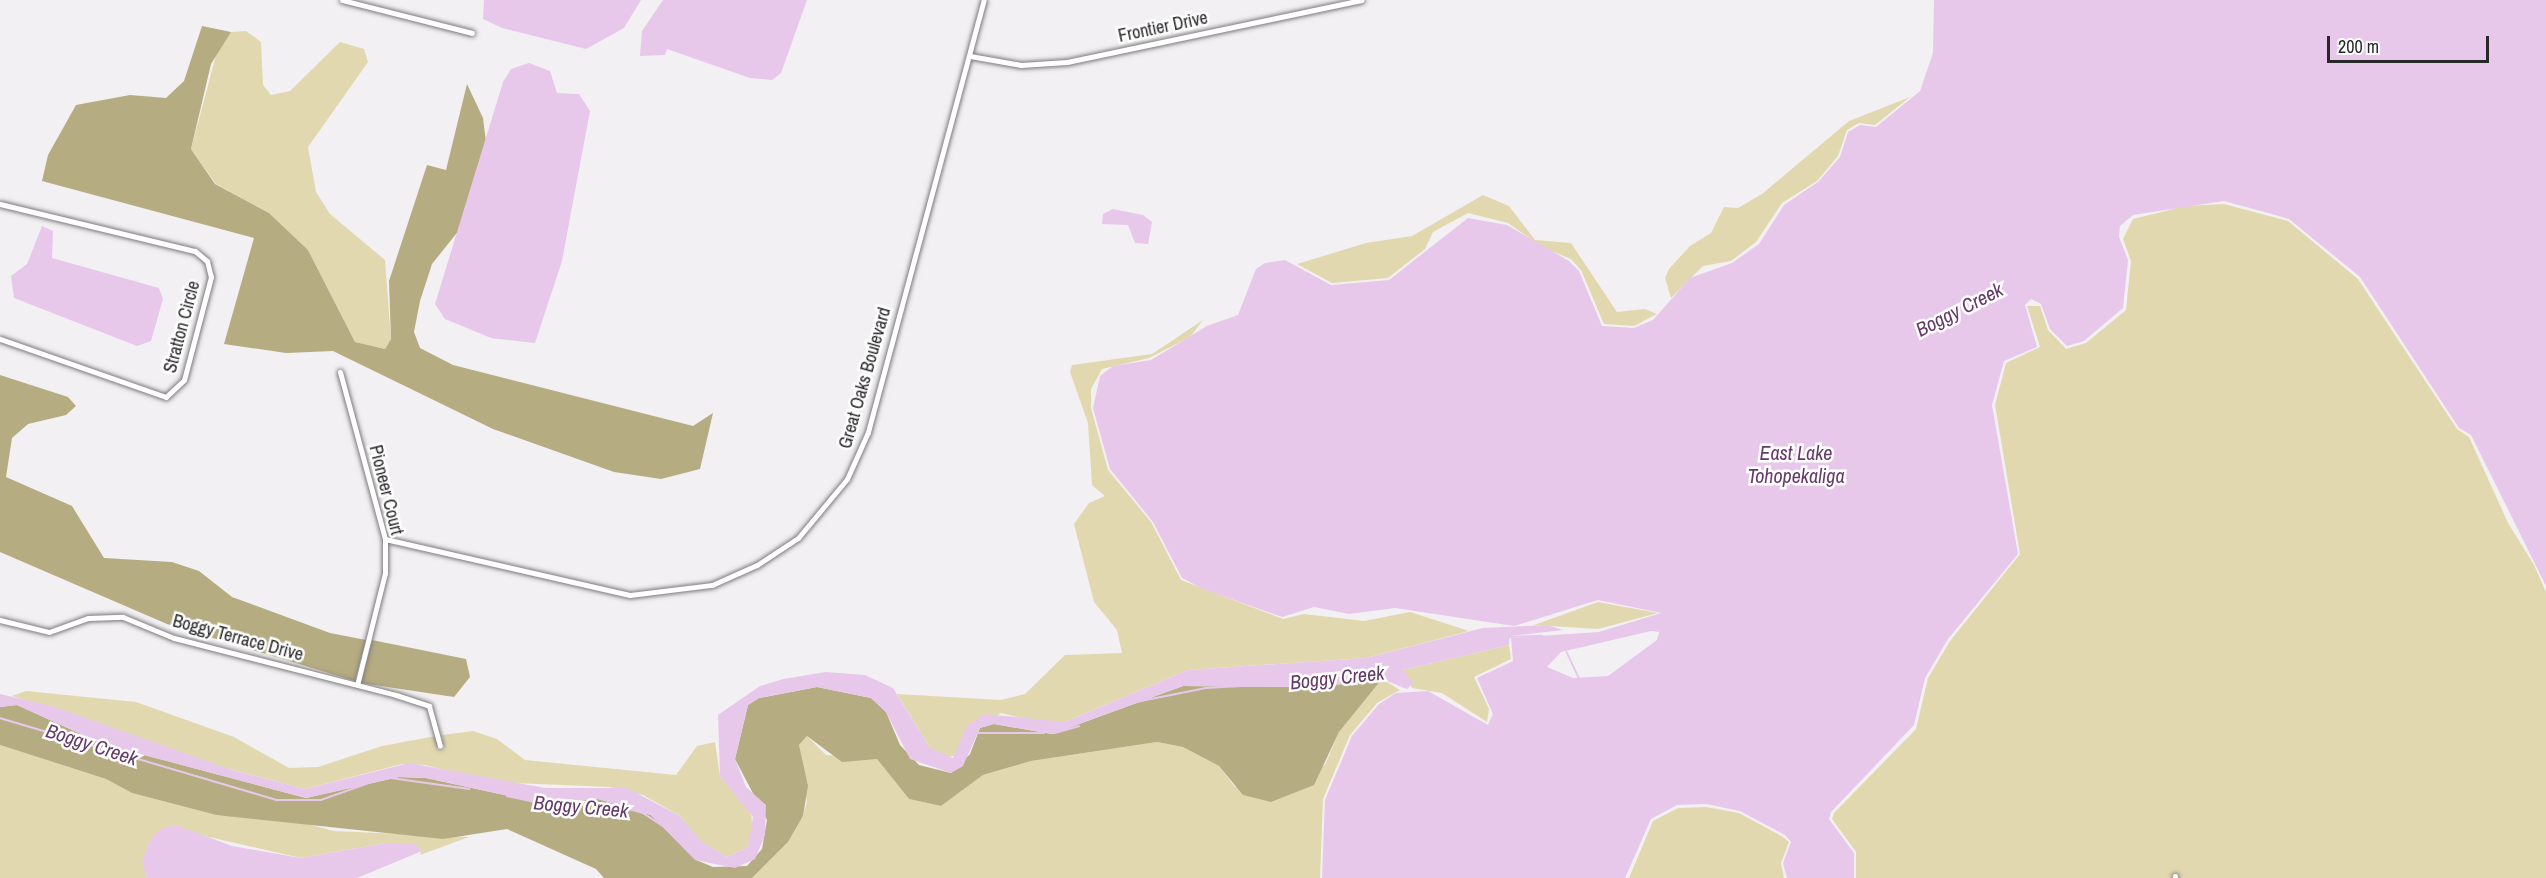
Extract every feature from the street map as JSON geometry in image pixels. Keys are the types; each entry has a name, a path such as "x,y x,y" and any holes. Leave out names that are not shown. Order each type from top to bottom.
{"street":[{"path":"342,0 472,33"},
{"name":"Great Oaks Boulevard","path":"385,539 408,540 594,590 641,595 712,585 757,565 798,538 847,479 868,432 984,0"},
{"name":"Frontier Drive","path":"970,56 1021,65 1067,62 1362,0"},
{"name":"Stratton Circle","path":"0,204 195,251 207,261 212,277 184,380 166,397 0,339"},
{"name":"Pioneer Court","path":"340,372 385,539 386,573 357,685"},
{"name":"Boggy Terrace Drive","path":"0,620 49,633 88,618 123,617 174,639 357,685 429,706 441,746"}],"shaded area":[{"path":"202,26 231,32 211,64 191,149 215,184 269,213 308,250 355,342 385,349 391,339 389,281 427,165 446,170 467,84 483,118 486,142 460,229 432,264 420,301 414,332 420,348 453,365 693,426 713,413 700,469 661,479 614,472 493,429 333,351 286,353 224,344 254,238 42,181 48,155 76,105 130,95 166,98 184,81"},
{"path":"246,31 261,42 263,85 271,95 290,91 340,42 364,49 368,62 308,147 316,192 330,214 385,260 391,339 385,349 355,342 308,250 269,213 216,184 191,149 218,48 231,32"},
{"path":"1910,97 1875,125 1859,123 1847,130 1838,156 1817,181 1782,203 1756,242 1731,261 1703,266 1671,298 1665,278 1669,269 1690,246 1711,233 1724,207 1738,208 1762,194 1849,121"},
{"path":"1483,195 1509,206 1535,240 1571,243 1617,312 1645,309 1657,314 1634,326 1604,324 1581,270 1571,259 1544,248 1508,223 1468,213 1433,232 1425,249 1388,278 1332,283 1297,264 1366,243 1412,236"},
{"path":"2224,204 2288,221 2358,279 2457,429 2469,437 2508,523 2534,565 2546,592 2546,878 2178,878 2173,873 2172,878 1856,878 1856,852 1832,819 1834,813 1916,729 1928,678 1950,641 2020,554 1995,405 2006,363 2040,347 2027,306 2040,306 2048,330 2066,349 2086,343 2126,310 2131,261 2123,239 2133,219 2186,206"},
{"path":"1203,320 1190,337 1149,358 1102,369 1091,389 1091,408 1108,470 1151,522 1181,580 1283,619 1304,614 1364,621 1410,612 1469,631 1366,658 1188,670 1065,722 1045,724 1001,713 963,736 958,755 944,758 930,748 897,694 1001,700 1025,694 1065,655 1122,653 1117,630 1094,602 1074,524 1089,503 1105,496 1092,485 1088,423 1070,372 1072,365 1152,354"},
{"path":"0,375 68,397 76,406 66,415 28,424 12,438 6,477 72,506 104,558 172,562 199,571 232,597 330,633 366,640 355,681 167,624 0,552"},
{"path":"1598,602 1658,613 1598,629 1534,625"},
{"path":"372,640 466,659 470,677 454,697 361,683"},
{"path":"1509,645 1511,659 1474,677 1489,709 1487,722 1442,693 1412,688 1403,670"},
{"path":"1382,679 1400,690 1377,703 1350,735 1323,799 1320,878 752,878 788,842 803,816 807,802 799,745 807,736 826,755 877,759 909,799 941,806 983,775 1031,761 1157,742 1183,747 1219,766 1235,787 1325,765 1339,732"},
{"path":"1382,679 1339,732 1314,785 1271,802 1243,795 1219,766 1183,747 1157,742 1031,761 983,775 941,806 909,799 877,759 842,762 807,736 799,745 808,786 803,816 788,842 752,878 604,878 596,869 507,829 443,839 216,815 132,793 106,779 0,745 0,707 17,705 103,744 306,798 399,777 426,778 546,804 598,799 651,815 696,860 713,867 747,866 762,849 767,820 735,759 748,705 759,698 817,687 871,698 886,712 900,745 919,765 951,773 970,754 980,728 994,724 1052,734 1183,686 1318,687"},
{"path":"26,691 136,702 234,737 289,768 318,767 382,746 436,736 438,749 444,749 442,735 473,731 497,739 525,760 676,775 697,746 715,742 720,776 751,812 753,834 748,847 727,857 700,841 680,816 643,795 609,787 490,782 425,765 402,764 305,789 229,769 12,696"},
{"path":"0,745 106,779 132,793 216,815 299,822 334,831 469,837 420,855 421,851 386,843 301,858 165,827 151,839 143,861 147,878 0,878"},
{"path":"1706,807 1739,813 1789,842 1781,863 1784,878 1629,878 1653,821 1678,808"}],"water":[{"path":"484,0 641,0 624,28 586,49 502,28 483,19"},
{"path":"663,0 807,0 781,73 772,80 750,78 667,49 665,55 640,56 642,31"},
{"name":"East Lake Tohopekaliga","path":"1934,0 2546,0 2546,586 2471,435 2459,428 2360,277 2289,219 2272,214 2224,201 2133,215 2120,226 2119,237 2128,260 2123,308 2084,341 2067,346 2050,329 2041,304 2031,299 2025,305 2037,347 2004,361 1992,405 2018,554 1948,639 1925,678 1914,725 1831,812 1829,819 1854,853 1854,878 1787,878 1783,863 1791,842 1785,835 1740,811 1706,804 1677,805 1651,819 1625,878 1322,878 1325,800 1352,736 1379,704 1396,693 1428,691 1488,725 1493,714 1477,678 1513,661 1511,638 1599,632 1661,613 1598,600 1514,626 1395,608 1349,614 1314,607 1282,617 1203,589 1182,578 1153,522 1110,469 1093,408 1100,376 1113,366 1151,360 1207,326 1238,315 1256,269 1265,263 1285,260 1331,285 1389,280 1468,218 1507,225 1569,261 1579,271 1602,326 1634,328 1653,320 1690,278 1732,263 1759,244 1784,205 1818,182 1840,157 1848,132 1860,125 1876,127 1920,91 1933,53","holes":["1651,631 1659,632 1657,640 1608,676 1573,678 1547,667 1561,652"]},
{"path":"529,63 550,71 557,93 579,94 590,111 562,261 535,343 491,338 445,319 435,304 503,82 511,69"},
{"path":"1113,209 1143,215 1152,222 1148,244 1135,243 1128,225 1102,224 1103,214"},
{"path":"42,226 53,231 52,258 159,288 163,299 151,341 137,346 14,298 11,276 27,264"},
{"path":"1547,625 1563,630 1510,636 1509,645 1403,670 1413,683 1407,689 1382,679 1318,687 1183,686 1052,734 994,724 980,728 963,766 951,773 910,759 886,712 871,698 817,687 759,698 748,705 735,759 746,787 766,805 765,835 755,859 735,868 695,860 651,815 598,799 546,804 426,778 399,777 306,798 103,744 17,705 0,707 0,694 55,707 229,769 305,789 409,763 545,788 627,788 680,816 701,841 727,857 748,847 753,817 720,776 718,715 760,686 783,679 826,672 865,675 893,688 930,748 953,758 967,726 985,714 1065,722 1188,670 1366,658 1483,628"},
{"path":"178,826 232,846 301,858 386,843 414,844 422,851 357,878 147,878 142,861 151,839 164,827"}],"waterway":[{"name":"Boggy Creek","path":"1508,637 1542,636"},
{"name":"Boggy Creek","path":"1567,652 1580,680"},
{"name":"Boggy Creek","path":"1136,702 1206,688 1276,684"},
{"name":"Boggy Creek","path":"0,718 277,800 321,800 372,782"},
{"name":"Boggy Creek","path":"1055,733 1079,726"},
{"name":"Boggy Creek","path":"977,733 1044,733"},
{"name":"Boggy Creek","path":"391,778 469,789"},
{"name":"Boggy Creek","path":"507,796 544,804 615,805 643,813 666,828"}]}
